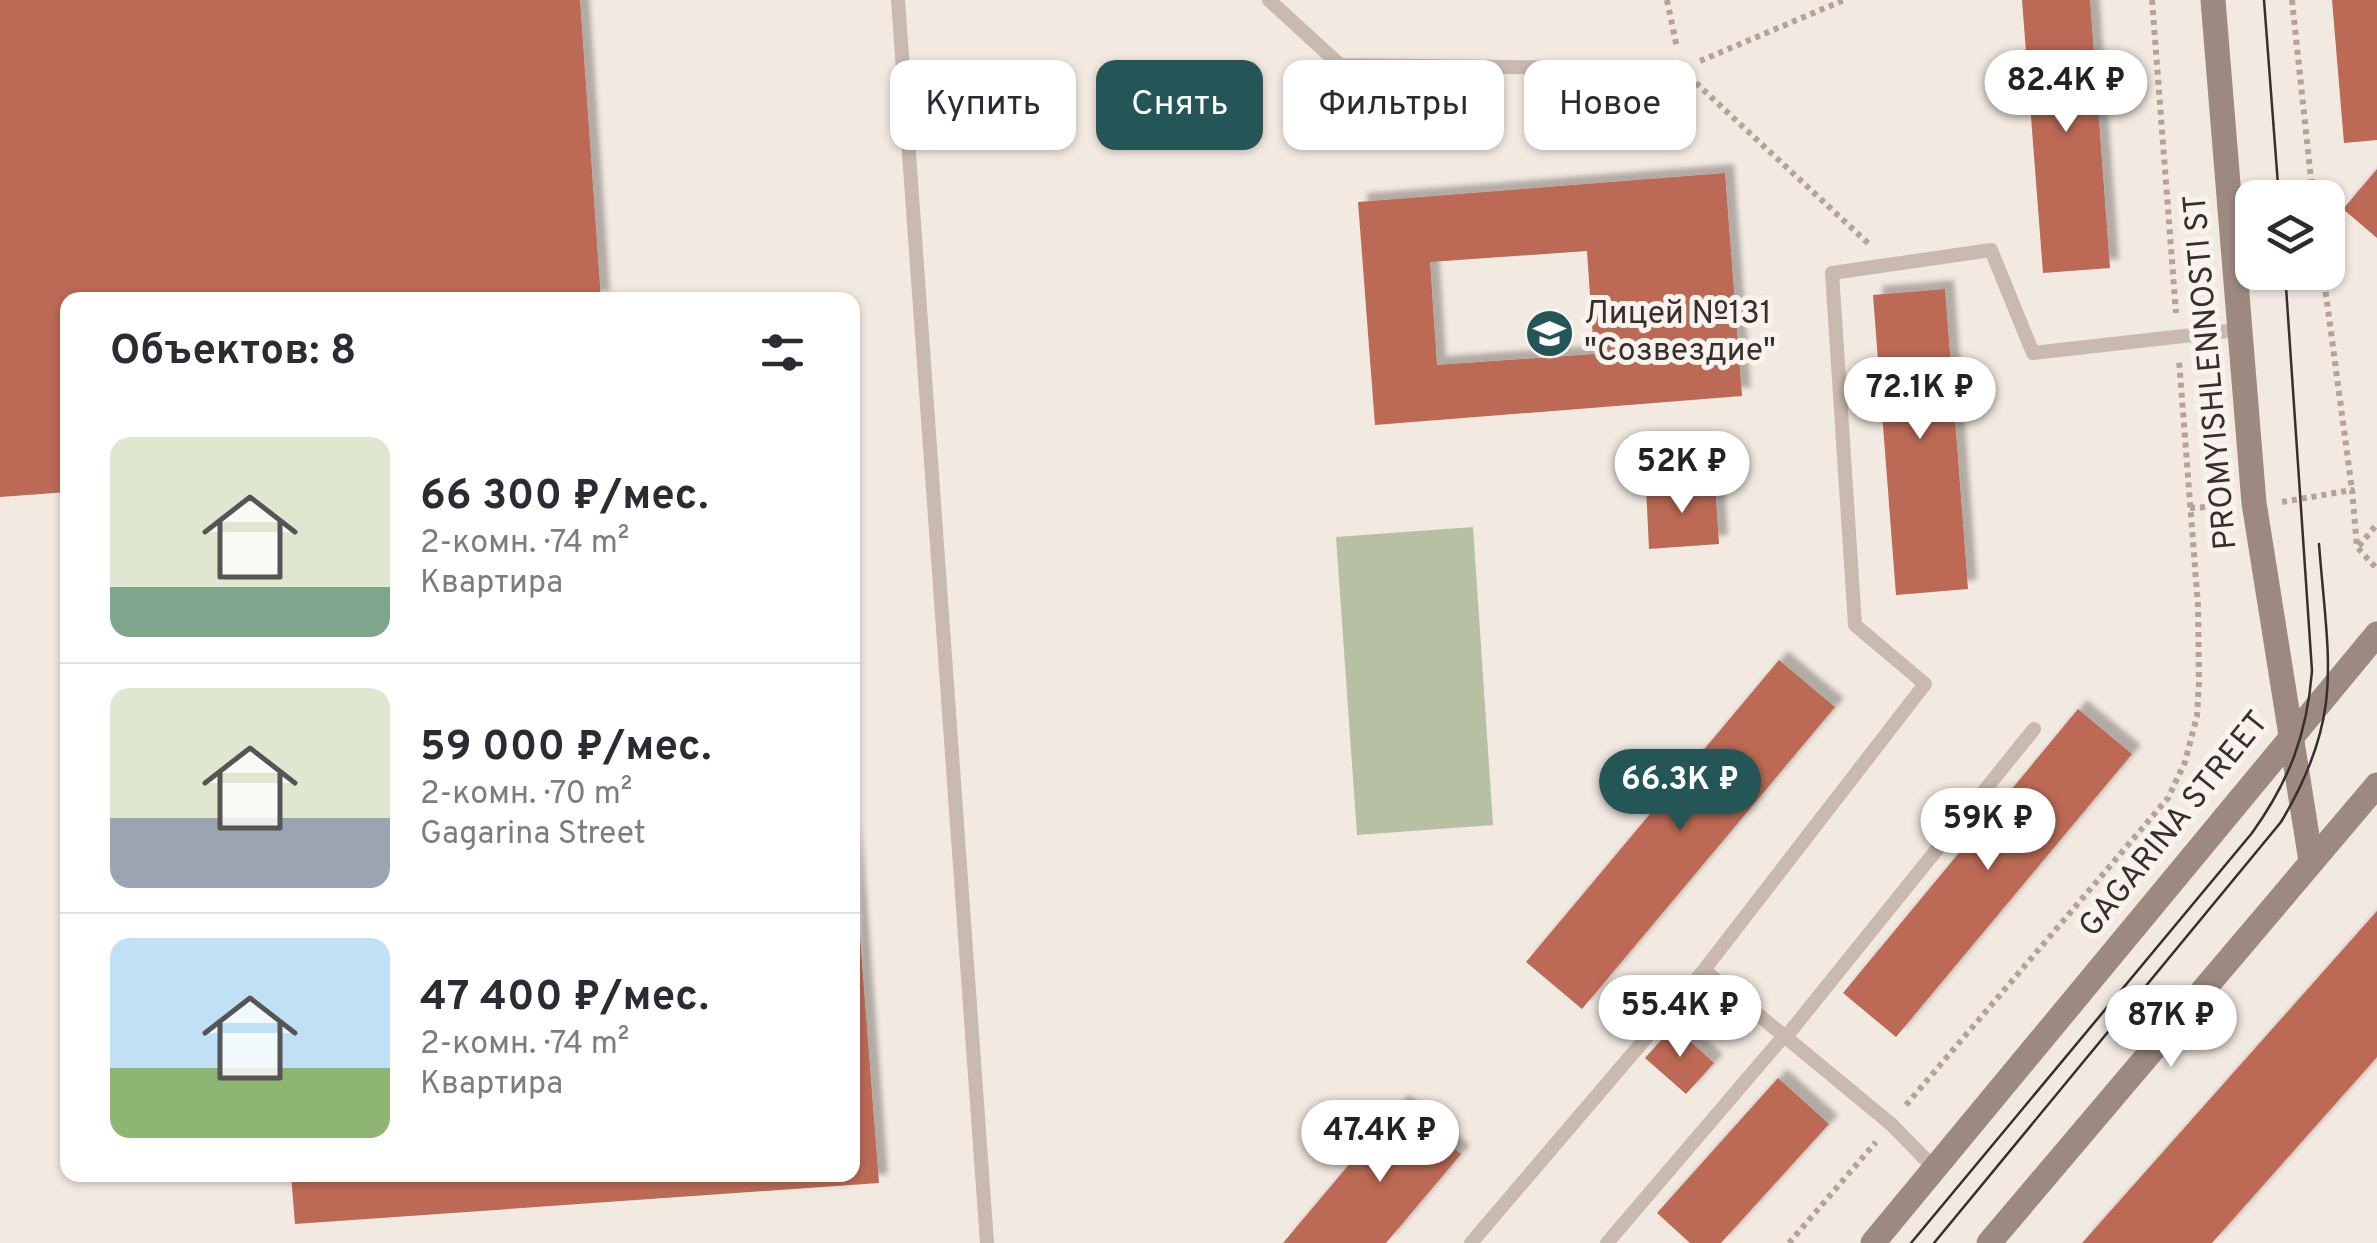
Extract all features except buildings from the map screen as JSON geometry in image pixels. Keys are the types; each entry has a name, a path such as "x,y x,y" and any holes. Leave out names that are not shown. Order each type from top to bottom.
{"main road":[{"name":"PROMYISHLENNOSTI ST","path":"2213,0 2254,503 2311,861"},
{"name":"GAGARINA STREET","path":"1873,1243 2377,634"},
{"path":"1988,1243 2377,786"}],"lane":[{"path":"898,0 988,1243"},
{"path":"1270,0 1340,66 1524,68"},
{"path":"1471,1243 1704,970 1925,684 1855,625 1832,272 1991,250 2034,353 2237,330"},
{"path":"1608,1243 1784,1037 2034,729"},
{"path":"1704,970 1891,1124 1935,1169"}],"path":[{"path":"1667,0 1679,60"},
{"path":"1696,63 1844,0"},
{"path":"1789,1243 2174,786 2197,716 2198,606 2152,0"},
{"path":"2292,0 2311,180"},
{"path":"1696,83 1890,264"},
{"path":"2325,290 2358,548 2377,569"},
{"path":"2190,508 2302,500 2352,490"},
{"path":"2358,548 2377,524"}],"green space":[{"path":"1473,527 1493,825 1357,835 1336,537"}],"tram line":[{"path":"2264,0 2278,180"},
{"path":"1911,1243 2252,833 2294,756 2306,716 2312,671 2286,290"},
{"path":"1934,1243 2281,822 2301,784 2324,718 2328,656 2319,544"}],"place":[{"name":"Лицей №131 \"Созвездие\"","path":"1549,333"}]}
